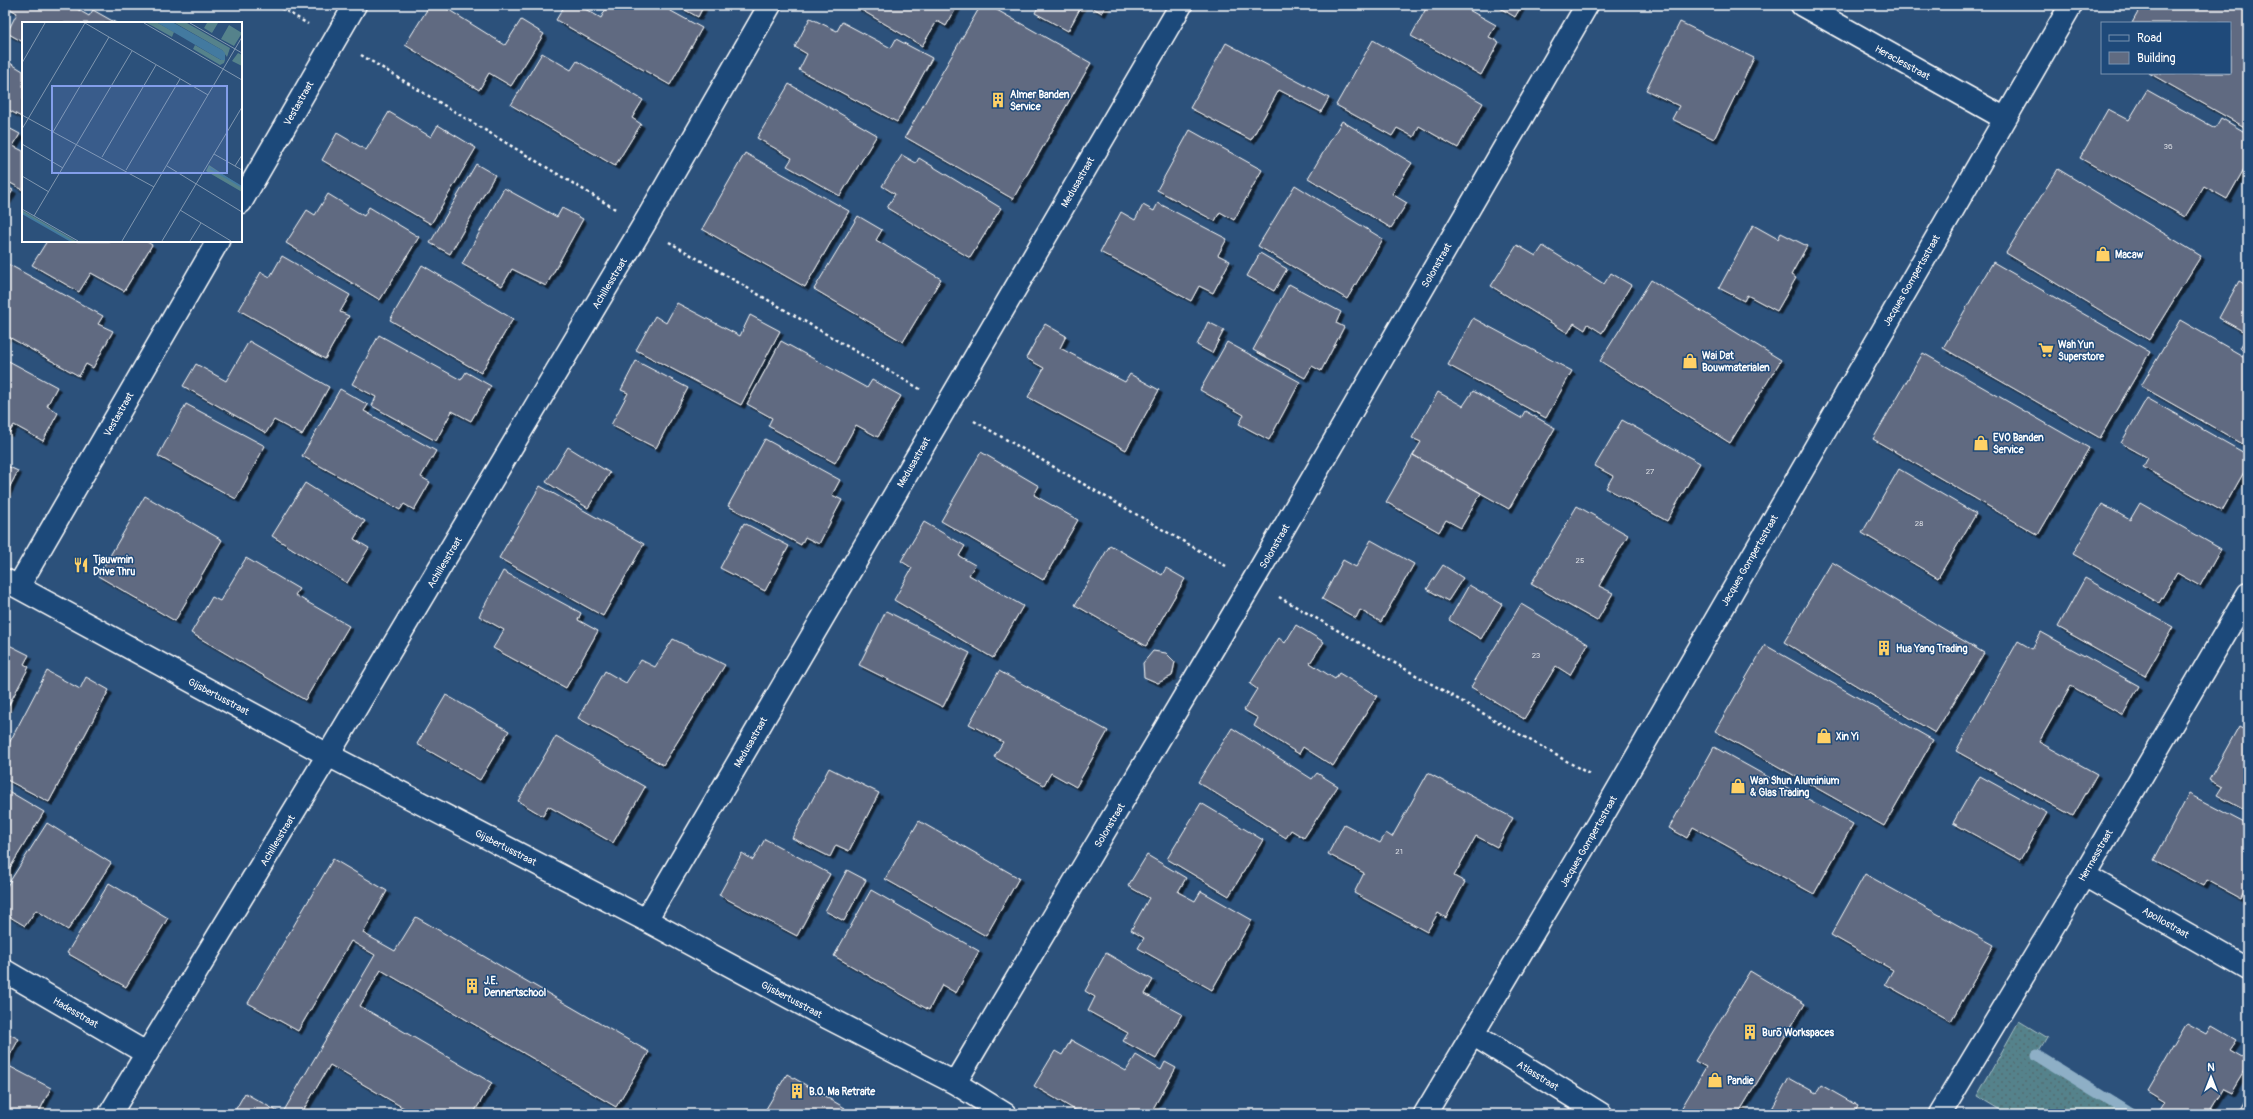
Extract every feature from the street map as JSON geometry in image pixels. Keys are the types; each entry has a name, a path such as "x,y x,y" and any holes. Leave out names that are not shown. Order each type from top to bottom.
{"street":[{"name":"Vestastraat","path":"242,200 355,5"},
{"name":"Achillesstraat","path":"110,1114 328,755 643,226 770,5"},
{"name":"Medusastraat","path":"646,920 1181,5"},
{"name":"Solonstraat","path":"955,1083 1253,582 1587,5"},
{"name":"Heraclesstraat","path":"1802,5 2004,118"},
{"name":"Jacques Gompertsstraat","path":"1426,1114 1474,1035 1617,790 2070,5"},
{"name":"Vestastraat","path":"12,584 217,242"},
{"name":"Gijsbertusstraat","path":"12,584 328,755 646,920 815,1012 955,1083 1005,1114"},
{"name":"Hermesstraat","path":"1940,1114 2084,875 2248,594"},
{"name":"Apollostraat","path":"2084,875 2248,969"},
{"name":"Hadesstraat","path":"5,971 146,1053"},
{"name":"Atlasstraat","path":"1474,1035 1601,1114"}],"path":[{"path":"276,5 335,40"},
{"path":"946,405 1617,790"}],"green space":[{"path":"2019,1021 2047,1038 2037,1055 2132,1114 2007,1114 1977,1096"}],"building":[{"path":"11,5 70,5 89,16 93,10 114,22 22,22 22,41 7,33 17,13 9,8"},
{"path":"430,5 441,5 505,45 521,20 544,34 511,86 489,73 479,90 405,45"},
{"path":"565,5 578,5 601,18 608,5 660,5 702,28 670,85 556,20"},
{"path":"676,5 704,5 698,17"},
{"path":"853,5 958,5 946,26 937,21 922,46"},
{"name":"Almer Banden Service","path":"981,5 988,5 1091,63 1013,199 905,137"},
{"path":"1039,5 1082,5 1068,31 1035,13"},
{"path":"1088,5 1106,5 1102,13"},
{"path":"1428,5 1460,5 1496,25 1489,37 1499,42 1481,75 1411,36"},
{"path":"1495,5 1522,5 1515,17"},
{"path":"2142,5 2248,5 2248,129 2151,74 2231,74 2231,22 2133,22"},
{"path":"810,18 837,31 842,22 891,48 896,39 932,58 897,122 799,70 807,54 795,47"},
{"path":"1680,22 1754,58 1714,139 1672,119 1679,106 1646,90"},
{"path":"1373,40 1483,103 1458,148 1419,126 1414,137 1397,128 1392,136 1336,105"},
{"path":"1226,43 1329,98 1321,112 1279,90 1251,140 1190,108"},
{"path":"542,53 571,70 577,61 643,100 632,118 641,124 615,166 511,105"},
{"path":"5,60 22,70 22,117 5,108"},
{"path":"789,84 877,135 840,196 787,166 792,158 757,138"},
{"path":"2147,90 2215,128 2221,118 2248,134 2248,162 2227,199 2204,186 2185,217 2080,158 2108,109 2129,120"},
{"path":"389,112 431,137 438,125 476,148 431,224 322,160 337,133 366,150"},
{"path":"1342,121 1412,163 1392,194 1407,203 1391,228 1308,178"},
{"path":"5,126 20,134 13,146 22,150 22,189 5,180"},
{"path":"1190,130 1262,170 1234,220 1220,212 1215,221 1157,190"},
{"path":"745,153 849,211 805,287 702,229"},
{"path":"902,155 916,163 919,158 1001,208 970,258 887,208 895,194 882,186"},
{"path":"476,164 495,175 450,254 430,243"},
{"name":"Macaw","path":"2058,169 2201,256 2149,340 2006,253"},
{"path":"1295,185 1383,239 1347,299 1258,246"},
{"path":"5,186 13,190 5,204"},
{"path":"504,188 557,217 562,208 583,219 546,286 512,269 502,286 462,264"},
{"path":"328,194 364,216 369,207 419,237 380,300 286,243 307,210 315,215"},
{"path":"1158,203 1227,239 1218,255 1230,261 1213,293 1199,286 1191,301 1100,252 1121,212 1135,220 1143,205 1154,211"},
{"path":"858,216 882,230 876,240 941,279 903,342 814,289"},
{"path":"1753,225 1778,239 1781,233 1807,246 1791,275 1796,278 1777,311 1747,295 1744,301 1719,288"},
{"path":"46,242 148,242 152,245 124,291 91,273 79,292 32,265"},
{"path":"1517,245 1536,256 1543,246 1604,284 1611,273 1631,285 1602,333 1588,324 1585,330 1574,323 1568,333 1491,286"},
{"path":"1260,253 1287,269 1274,291 1247,276"},
{"path":"282,256 350,295 340,312 349,316 325,359 239,310 261,272 270,277"},
{"name":"Wah Yun Superstore","path":"1993,262 2150,352 2100,438 1943,348"},
{"path":"6,263 103,316 98,324 113,331 93,368 86,364 79,376 7,336 5,340"},
{"path":"422,265 513,319 481,373 390,320"},
{"name":"Wai Dat Bouwmaterialen","path":"1651,280 1781,360 1730,443 1600,361"},
{"path":"2239,281 2248,286 2248,334 2219,318"},
{"path":"1289,284 1341,312 1336,323 1344,327 1321,371 1312,366 1305,378 1253,350"},
{"path":"677,303 740,336 750,315 780,331 741,405 636,350 655,316 666,323"},
{"path":"1473,318 1572,371 1546,418 1448,365"},
{"path":"2180,320 2248,359 2248,447 2141,386"},
{"path":"1208,322 1224,330 1212,353 1197,345"},
{"path":"1045,324 1066,336 1060,348 1125,382 1130,374 1159,390 1126,450 1028,397 1044,368 1026,358"},
{"path":"2248,334 2248,352 2240,348"},
{"path":"379,335 461,380 466,372 491,386 471,421 452,411 436,441 372,406 376,397 352,384"},
{"path":"249,341 329,387 302,435 274,420 266,433 183,386 196,364 226,381"},
{"path":"781,341 867,388 872,380 901,396 878,437 856,425 835,463 768,426 772,418 747,404"},
{"path":"1227,342 1300,382 1269,440 1239,424 1244,415 1200,390"},
{"name":"EVO Banden Service","path":"1923,353 2089,448 2038,535 1873,439"},
{"path":"5,359 57,387 47,406 58,413 43,441 14,425 9,433 5,431"},
{"path":"636,361 688,388 656,448 611,425 628,393 621,390"},
{"path":"340,389 368,405 364,411 436,451 421,477 430,482 414,510 404,504 400,510 302,456"},
{"path":"1473,391 1521,418 1525,411 1555,428 1509,509 1413,455 1421,442 1412,438 1438,392 1463,406"},
{"path":"2147,398 2248,455 2248,465 2222,511 2143,467 2148,458 2121,443"},
{"path":"186,404 265,446 236,499 158,456"},
{"path":"1622,420 1700,463 1667,521 1606,488 1613,476 1595,466"},
{"path":"765,439 840,480 832,495 842,500 819,544 805,537 801,545 728,506"},
{"path":"568,447 610,473 588,508 546,482"},
{"path":"981,452 1039,486 1034,495 1078,520 1043,580 941,521"},
{"path":"1413,455 1481,493 1461,528 1446,520 1439,532 1386,502"},
{"path":"5,465 18,471 5,496"},
{"path":"1899,469 1976,514 1938,578 1862,533"},
{"path":"305,483 365,521 354,539 369,548 347,583 272,536"},
{"path":"540,486 644,544 603,616 499,558"},
{"path":"145,496 222,540 175,621 98,576"},
{"path":"2140,503 2221,549 2200,586 2177,573 2159,603 2073,554 2102,504 2130,520"},
{"path":"1577,506 1628,535 1599,586 1613,593 1597,621 1531,584"},
{"path":"924,522 965,546 959,556 975,565 969,575 1023,606 993,658 894,600 912,568 901,561"},
{"path":"744,523 789,546 765,591 720,568"},
{"path":"1371,540 1414,564 1381,622 1360,610 1356,618 1322,599 1343,560 1356,567"},
{"path":"1110,545 1162,575 1166,568 1185,579 1146,646 1075,605"},
{"path":"246,558 299,589 295,595 349,626 305,700 191,633 212,597 220,601"},
{"name":"Hua Yang Trading","path":"1832,562 1984,653 1935,733 1784,642"},
{"path":"1443,565 1463,578 1448,601 1427,589"},
{"path":"503,571 581,613 578,620 598,631 566,688 493,648 504,630 479,616"},
{"path":"2085,578 2173,627 2145,676 2058,627"},
{"path":"1469,585 1502,604 1481,639 1449,620"},
{"path":"1521,604 1588,644 1570,675 1556,666 1524,719 1471,687"},
{"path":"886,611 970,653 943,707 859,665"},
{"path":"1296,625 1324,642 1310,663 1335,679 1339,673 1377,696 1333,766 1303,747 1299,754 1254,726 1258,718 1244,710 1257,689 1250,684 1279,638 1285,643"},
{"path":"2041,632 2139,686 2123,715 2071,686 2039,742 2097,774 2073,816 1956,751 2018,641 2032,649"},
{"path":"673,639 725,665 663,765 578,718 605,671 626,683 641,660 655,667"},
{"path":"5,643 29,655 24,664 29,667 5,712"},
{"name":"Xin Yi","path":"1765,645 1933,740 1884,826 1715,731"},
{"path":"1153,651 1166,653 1175,662 1172,676 1158,683 1144,677 1143,663"},
{"path":"47,671 80,689 86,677 109,690 49,802 5,779 5,751"},
{"path":"999,671 1108,731 1076,787 1051,773 1044,785 994,757 1003,742 969,724"},
{"path":"446,695 509,731 480,780 417,744"},
{"path":"2239,726 2248,731 2248,812 2217,795 2222,787 2209,780"},
{"path":"1232,728 1312,779 1317,773 1338,786 1304,838 1291,830 1286,838 1198,782"},
{"path":"556,736 645,787 613,843 548,806 543,816 518,801"},
{"name":"Wan Shun Aluminium & Glas Trading","path":"1714,747 1853,824 1814,894 1693,827 1687,838 1669,828"},
{"path":"829,768 879,793 849,851 836,845 830,857 792,838"},
{"path":"1428,773 1513,818 1497,847 1476,836 1454,876 1465,882 1446,918 1438,913 1427,932 1354,893 1364,873 1328,854 1344,824 1380,843 1386,833 1392,837"},
{"path":"1980,776 2047,813 2020,860 1953,823"},
{"path":"5,789 44,812 5,876"},
{"path":"2189,794 2248,825 2248,883 2240,898 2207,880 2204,886 2154,860"},
{"path":"1201,803 1263,840 1229,896 1167,859"},
{"path":"919,821 1019,878 986,936 885,879"},
{"path":"47,823 111,863 68,930 36,910 25,926 5,914 5,889"},
{"path":"765,839 830,874 797,936 719,895 742,853 753,860"},
{"path":"1147,855 1186,878 1178,892 1195,901 1201,891 1252,920 1212,990 1138,948 1144,938 1131,930 1149,898 1128,886"},
{"name":"J.E. Dennertschool","path":"333,859 387,891 363,933 395,951 416,917 649,1052 616,1107 381,970 360,1006 492,1083 473,1114 414,1114 330,1065 301,1114 282,1114 375,955 351,941 298,1031 248,1003"},
{"path":"847,870 866,880 844,921 825,911"},
{"path":"1865,874 1994,945 1951,1021 1885,984 1893,970 1831,935"},
{"path":"109,883 168,918 126,987 67,953"},
{"path":"871,890 979,951 956,993 942,985 929,1010 834,956"},
{"path":"1106,953 1153,980 1145,994 1182,1014 1156,1059 1123,1041 1128,1033 1088,1011 1095,997 1085,991"},
{"name":"Burō Workspaces","path":"1750,971 1805,1004 1738,1114 1678,1114 1706,1067 1695,1061"},
{"path":"2187,1023 2207,1034 2212,1026 2236,1040 2229,1050 2248,1061 2248,1064 2231,1092 2223,1088 2207,1114 2167,1114 2160,1110 2165,1102 2147,1091"},
{"path":"5,1032 19,1039 5,1064"},
{"path":"1071,1040 1126,1071 1136,1055 1161,1070 1165,1062 1176,1068 1150,1114 1082,1114 1034,1086 1055,1051 1062,1055"},
{"path":"5,1064 51,1088 38,1114 5,1114"},
{"name":"B.O. Ma Retraite","path":"787,1074 845,1108 841,1114 763,1114"},
{"path":"1789,1078 1816,1093 1821,1085 1858,1106 1854,1114 1769,1114"},
{"path":"2248,1092 2248,1114 2236,1114"},
{"path":"245,1093 282,1114 233,1114"}],"waterway":[{"path":"2037,1055 2132,1114"}],"place":[{"name":"Almer Banden Service","path":"998,100"},
{"name":"Macaw","path":"2103,254"},
{"name":"Wah Yun Superstore","path":"2046,350"},
{"name":"Wai Dat Bouwmaterialen","path":"1690,361"},
{"name":"EVO Banden Service","path":"1981,443"},
{"name":"Tjauwmin Drive Thru","path":"81,565"},
{"name":"Hua Yang Trading","path":"1884,648"},
{"name":"Xin Yi","path":"1824,736"},
{"name":"Wan Shun Aluminium & Glas Trading","path":"1738,786"},
{"name":"J.E. Dennertschool","path":"472,986"},
{"name":"Burō Workspaces","path":"1750,1032"},
{"name":"Pandie","path":"1715,1080"},
{"name":"B.O. Ma Retraite","path":"797,1091"}]}
